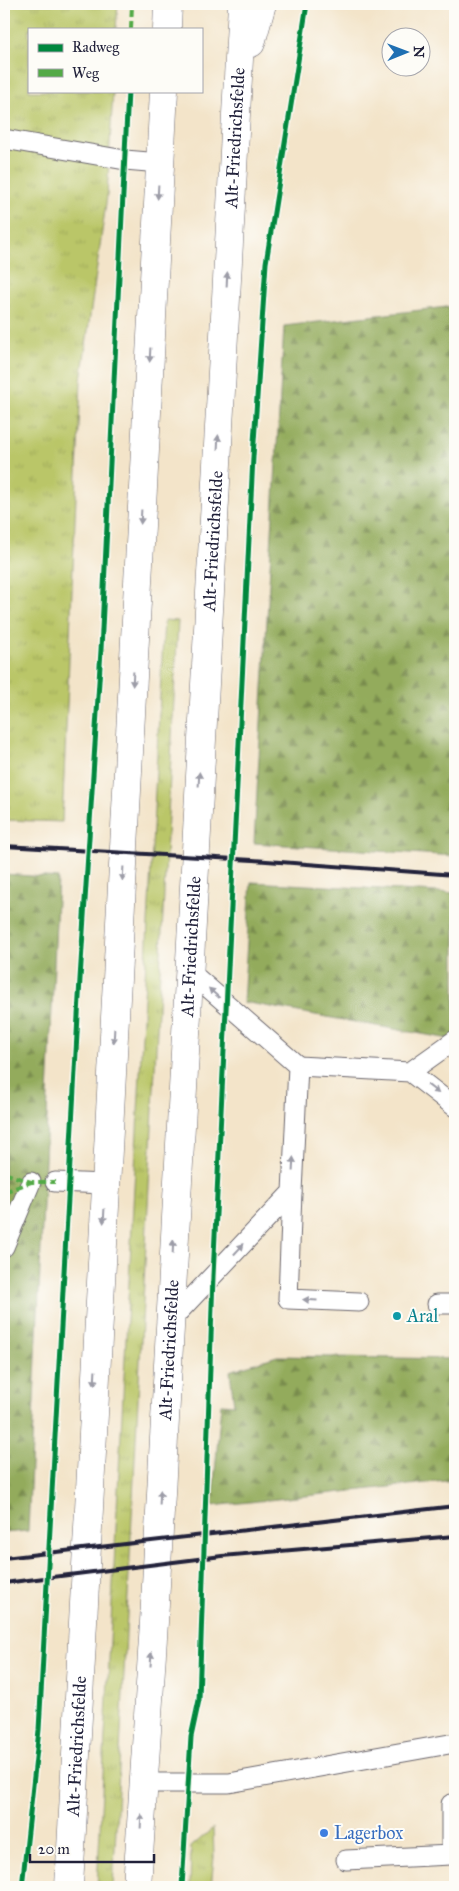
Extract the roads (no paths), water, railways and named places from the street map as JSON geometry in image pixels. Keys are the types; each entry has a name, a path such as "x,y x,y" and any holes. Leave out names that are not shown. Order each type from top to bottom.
{"main road":[{"path":"167,28 168,4"},
{"name":"Alt-Friedrichsfelde","path":"137,1887 242,4"},
{"path":"238,90 262,4"},
{"name":"Alt-Friedrichsfelde","path":"69,1887 164,92"}],"lane":[{"path":"4,139 125,160 160,163"},
{"path":"189,971 298,1066 410,1072 455,1107"},
{"path":"410,1072 455,1040"},
{"path":"298,1066 288,1299 359,1302"},
{"path":"4,1247 30,1182"},
{"path":"55,1182 106,1184"},
{"path":"169,1322 292,1192"},
{"path":"143,1783 229,1783 455,1743"},
{"path":"346,1860 451,1855 451,1804"}],"railway":[{"path":"4,846 253,860 455,875"},
{"path":"4,1558 455,1506"},
{"path":"4,1583 222,1556 455,1536"}],"place":[{"name":"Aral","path":"397,1316"},
{"name":"Lagerbox","path":"324,1833"}]}
